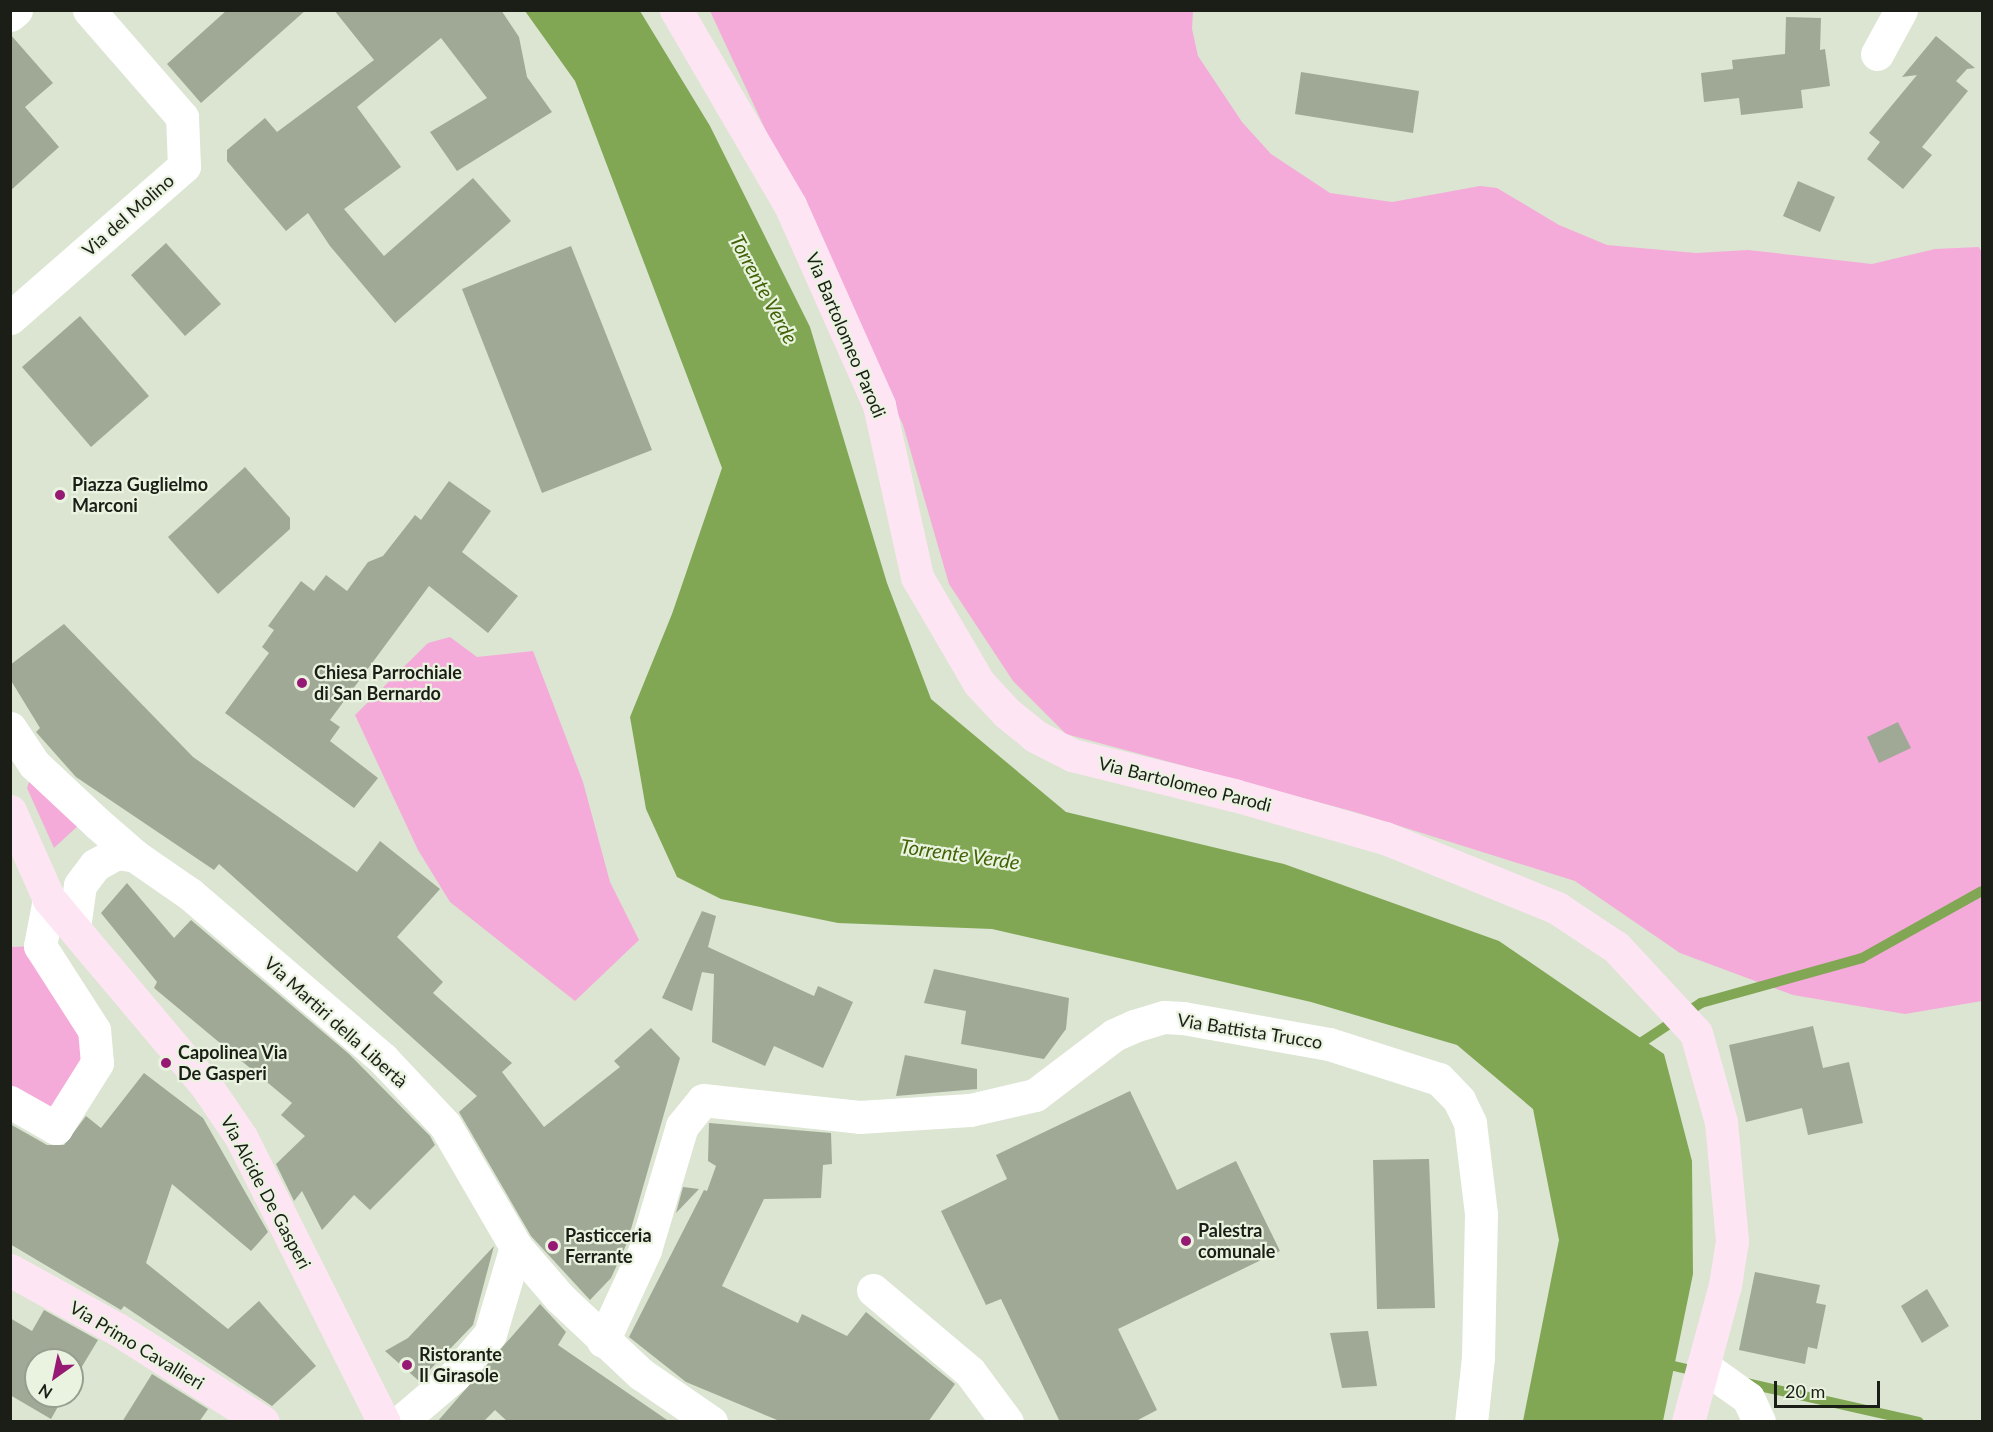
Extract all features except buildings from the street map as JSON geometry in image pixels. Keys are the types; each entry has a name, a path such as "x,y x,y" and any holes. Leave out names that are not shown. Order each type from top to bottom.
{"main road":[{"name":"Via Bartolomeo Parodi","path":"676,10 790,205 879,405 917,577 979,683 1007,712 1035,736 1072,755 1233,795 1385,838 1557,908 1616,947 1696,1033 1721,1122 1732,1241 1725,1286 1688,1422"},
{"name":"Via Alcide De Gasperi","path":"10,811 50,899 205,1084 240,1137 384,1422"},
{"name":"Via Primo Cavallieri","path":"10,1270 117,1329 263,1422"}],"street":[{"path":"10,15 16,10"},
{"name":"Via del Molino","path":"10,318 184,166 182,117 89,10"},
{"path":"1877,54 1901,10"},
{"name":"Via Martiri della Libertà","path":"10,728 34,764 135,855 190,894 383,1059 445,1125 516,1246 603,1341 668,1395 711,1422"},
{"path":"74,928 80,885 94,865 117,853 135,855"},
{"path":"10,1102 56,1128 97,1063 94,1030 40,946 50,899"},
{"name":"Via Battista Trucco","path":"603,1341 645,1250 682,1126 703,1100 859,1117 970,1110 1035,1095 1114,1035 1140,1023 1183,1018 1329,1044 1439,1079 1460,1100 1470,1122 1481,1214 1478,1357 1471,1422"},
{"path":"400,1422 454,1376 490,1334 516,1246"},
{"path":"873,1290 970,1372 1008,1422"},
{"path":"1703,1366 1748,1398 1759,1422"}],"shaded area":[{"path":"710,11 1193,11 1192,29 1198,56 1242,122 1271,154 1330,193 1392,202 1480,186 1497,188 1559,225 1607,245 1696,253 1748,250 1872,264 1935,249 1979,247 1982,253 1982,1001 1905,1014 1793,995 1680,953 1575,881 1355,812 1066,734 1013,681 949,584 903,425"},
{"path":"450,637 477,657 533,651 583,782 610,882 639,940 575,1001 450,902 418,850 355,715 428,643"},
{"path":"30,779 80,824 54,848 27,788"},
{"path":"40,946 94,1030 56,1128 11,1102 11,947"}],"water":[{"name":"Torrente Verde","path":"525,11 640,11 710,126 810,327 887,583 931,699 1066,812 1284,864 1499,941 1664,1054 1692,1161 1693,1274 1663,1421 1523,1421 1559,1240 1533,1109 1457,1045 1311,1002 992,929 838,923 721,899 677,877 646,809 630,717 672,614 722,468 575,81"}],"waterway":[{"path":"1633,1048 1701,1003 1862,958 1982,891"},
{"path":"1661,1363 1699,1372"},
{"path":"1746,1383 1919,1422"}],"place":[{"name":"Piazza Guglielmo Marconi","path":"60,495"},
{"name":"Chiesa Parrochiale di San Bernardo","path":"302,683"},
{"name":"Capolinea Via De Gasperi","path":"166,1063"},
{"name":"Palestra comunale","path":"1186,1241"},
{"name":"Pasticceria Ferrante","path":"553,1246"},
{"name":"Ristorante Il Girasole","path":"407,1365"}]}
